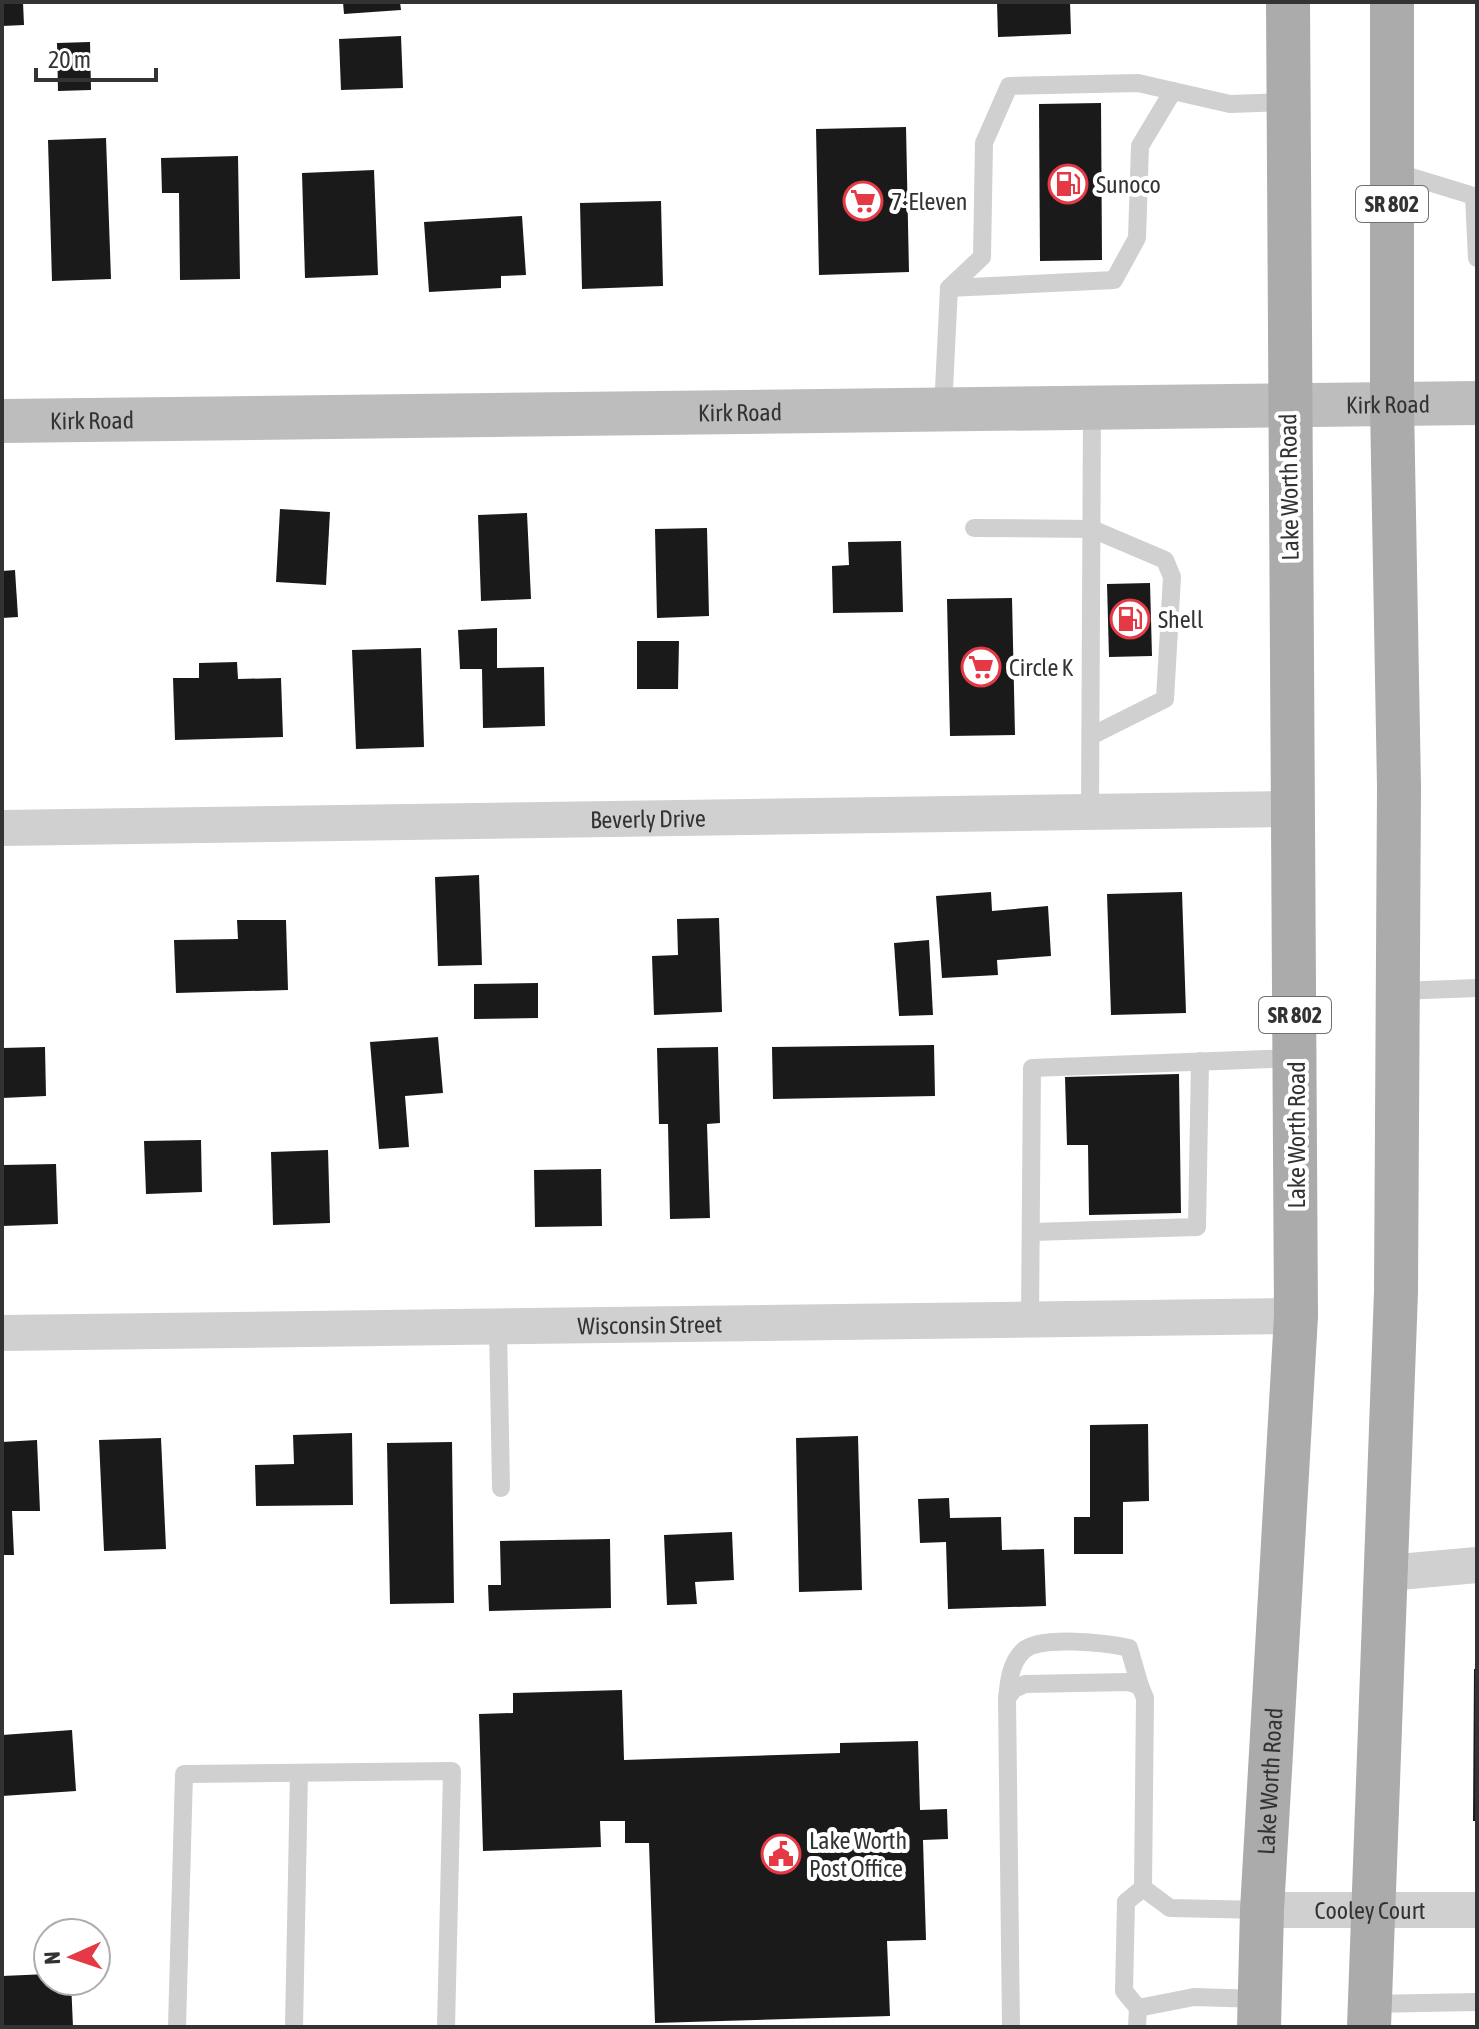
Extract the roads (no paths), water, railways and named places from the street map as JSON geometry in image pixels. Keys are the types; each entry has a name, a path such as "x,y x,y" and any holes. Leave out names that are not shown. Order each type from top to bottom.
{"main road":[{"name":"Lake Worth Road","path":"1259,2013 1262,1910 1296,1316 1295,809 1288,406 1288,2"},
{"name":"SR 802","path":"1369,2015 1396,1292 1399,787 1392,405 1392,2"}],"street":[{"name":"Kirk Road","path":"2,421 1477,403"},
{"name":"Beverly Drive","path":"2,828 1295,809"},
{"name":"Wisconsin Street","path":"2,1333 1296,1316"},
{"path":"1387,1573 1477,1565"},
{"name":"Cooley Court","path":"1262,1910 1477,1910"}],"lane":[{"path":"943,410 949,288 982,257 984,143 1009,86 1138,83 1230,104 1288,102"},
{"path":"949,288 1114,280 1137,238 1140,146 1173,91"},
{"path":"1392,171 1474,196 1477,258"},
{"path":"1090,812 1092,408"},
{"path":"974,528 1092,529 1165,560 1172,577 1165,699 1091,736"},
{"path":"1398,991 1477,988"},
{"path":"1030,1320 1032,1068 1295,1058"},
{"path":"1032,1232 1197,1227 1200,1061"},
{"path":"498,1327 501,1488"},
{"path":"1011,2027 1007,1698 1015,1661 1026,1647 1046,1643 1103,1642 1129,1648 1145,1698 1143,1888 1126,1902 1124,1991 1138,2018 1194,1997 1259,2013"},
{"path":"1007,1698 1014,1689 1025,1684 1129,1682 1140,1686"},
{"path":"177,2027 184,1774 452,1771 446,2027"},
{"path":"294,2027 299,1773"},
{"path":"1143,1888 1170,1908 1262,1910"},
{"path":"1369,2015 1477,2002"}],"place":[{"name":"Sunoco","path":"1068,184"},
{"name":"7-Eleven","path":"863,201"},
{"name":"Shell","path":"1130,619"},
{"name":"Circle K","path":"981,667"},
{"name":"Lake Worth Post Office","path":"781,1854"}]}
